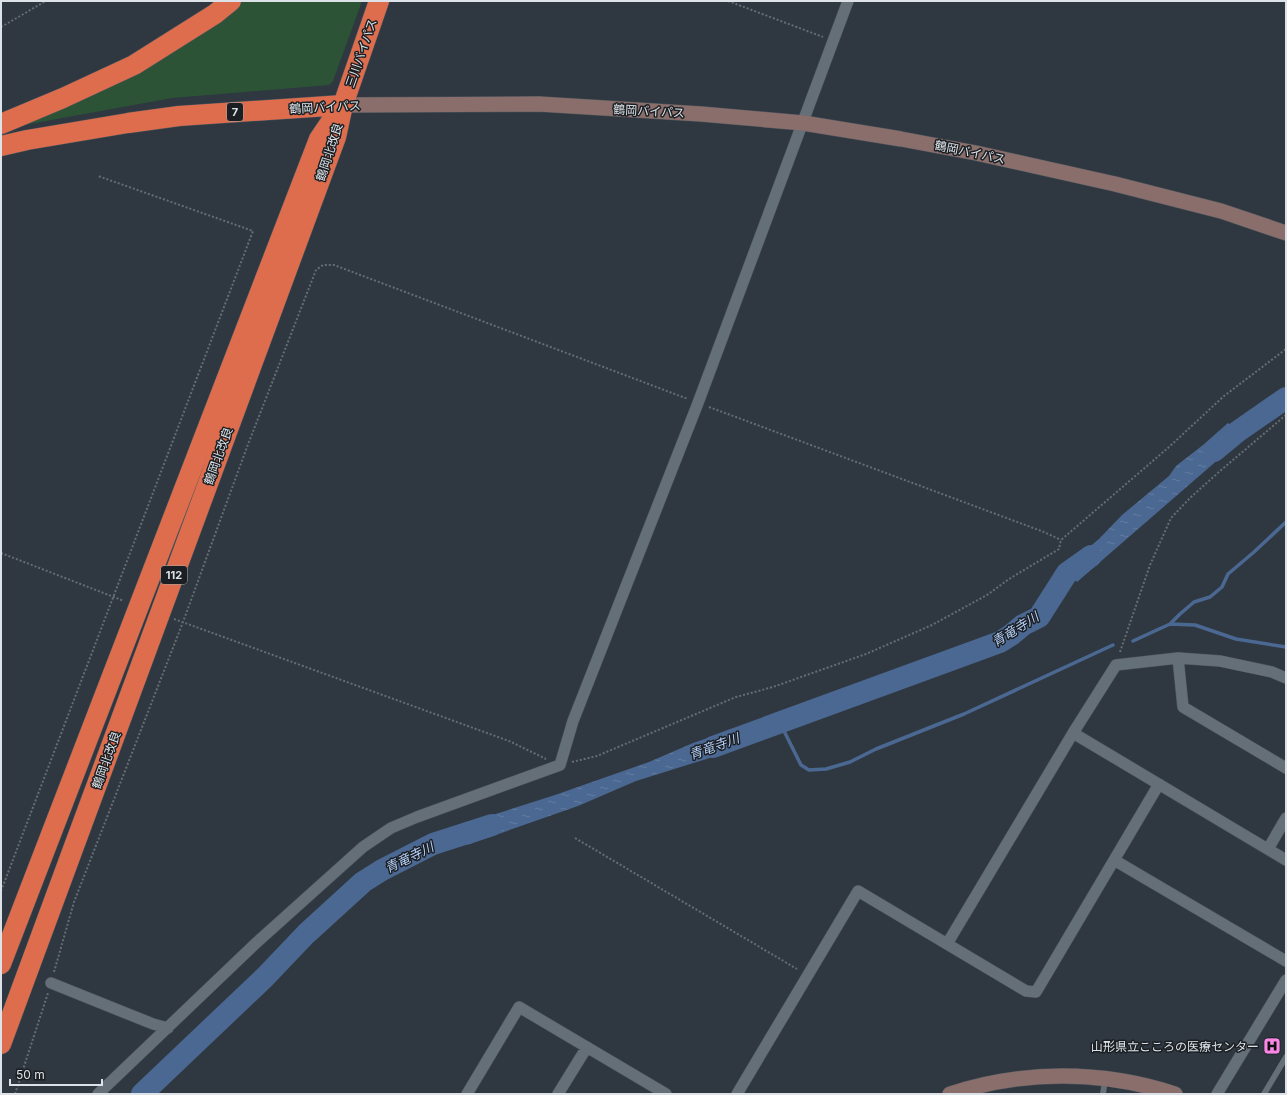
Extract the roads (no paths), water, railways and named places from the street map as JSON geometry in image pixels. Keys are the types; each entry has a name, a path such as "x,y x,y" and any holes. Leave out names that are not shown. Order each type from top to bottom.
{"highway":[{"path":"1,124 63,98 134,65 215,14 231,1"},
{"name":"三川バイパス","path":"343,105 379,1"},
{"name":"鶴岡バイパス","path":"1,146 97,128 179,116 343,105"},
{"name":"鶴岡北改良","path":"1,964 319,139 343,105"},
{"name":"鶴岡北改良","path":"1,1044 336,137 343,105"}],"main road":[{"name":"鶴岡バイパス","path":"343,105 539,104 702,114 803,123 901,138 976,152 1108,182 1221,211 1286,233"},
{"path":"950,1094 971,1087 1043,1076 1105,1078 1137,1083 1175,1094"}],"street":[{"path":"98,1094 255,944 363,847 391,828 416,817 560,765 574,721 698,403 848,1"},
{"path":"1178,658 1183,707 1286,768"},
{"path":"947,944 1073,733 1116,665 1178,658 1220,661 1272,672 1286,678"},
{"path":"1073,733 1286,860"},
{"path":"737,1094 858,891 1026,991 1036,992 1159,784"},
{"path":"1268,849 1286,818"},
{"path":"1114,860 1286,961"},
{"path":"1217,1094 1286,980"},
{"path":"51,983 153,1024 168,1028"},
{"path":"467,1094 519,1007 587,1047 649,1090 666,1094"},
{"path":"558,1094 587,1047"}],"lane":[{"path":"1264,1094 1286,1057"},
{"path":"1103,1094 1105,1078"}],"water":[{"path":"1228,423 1243,438 1077,582 1063,569 1099,539 1122,515 1169,476 1176,466"},
{"path":"737,728 744,745 719,755 636,781 578,806 467,845 461,827 483,818 555,795 649,762 693,743"}],"waterway":[{"name":"青竜寺川","path":"1214,451 1237,432 1286,398"},
{"path":"1133,641 1170,624 1194,602 1210,597 1222,587 1228,574 1286,522"},
{"name":"青竜寺川","path":"713,747 1000,642 1023,625 1039,617 1067,573 1091,556"},
{"path":"1170,624 1195,625 1236,639 1286,647"},
{"path":"780,723 801,765 809,770 826,769 850,762 876,749 964,714 1113,645"},
{"name":"青竜寺川","path":"142,1094 265,977 306,934 363,882 382,870 433,844 492,825"}],"place":[{"name":"山形県立こころの医療センター","path":"1272,1046"}]}
